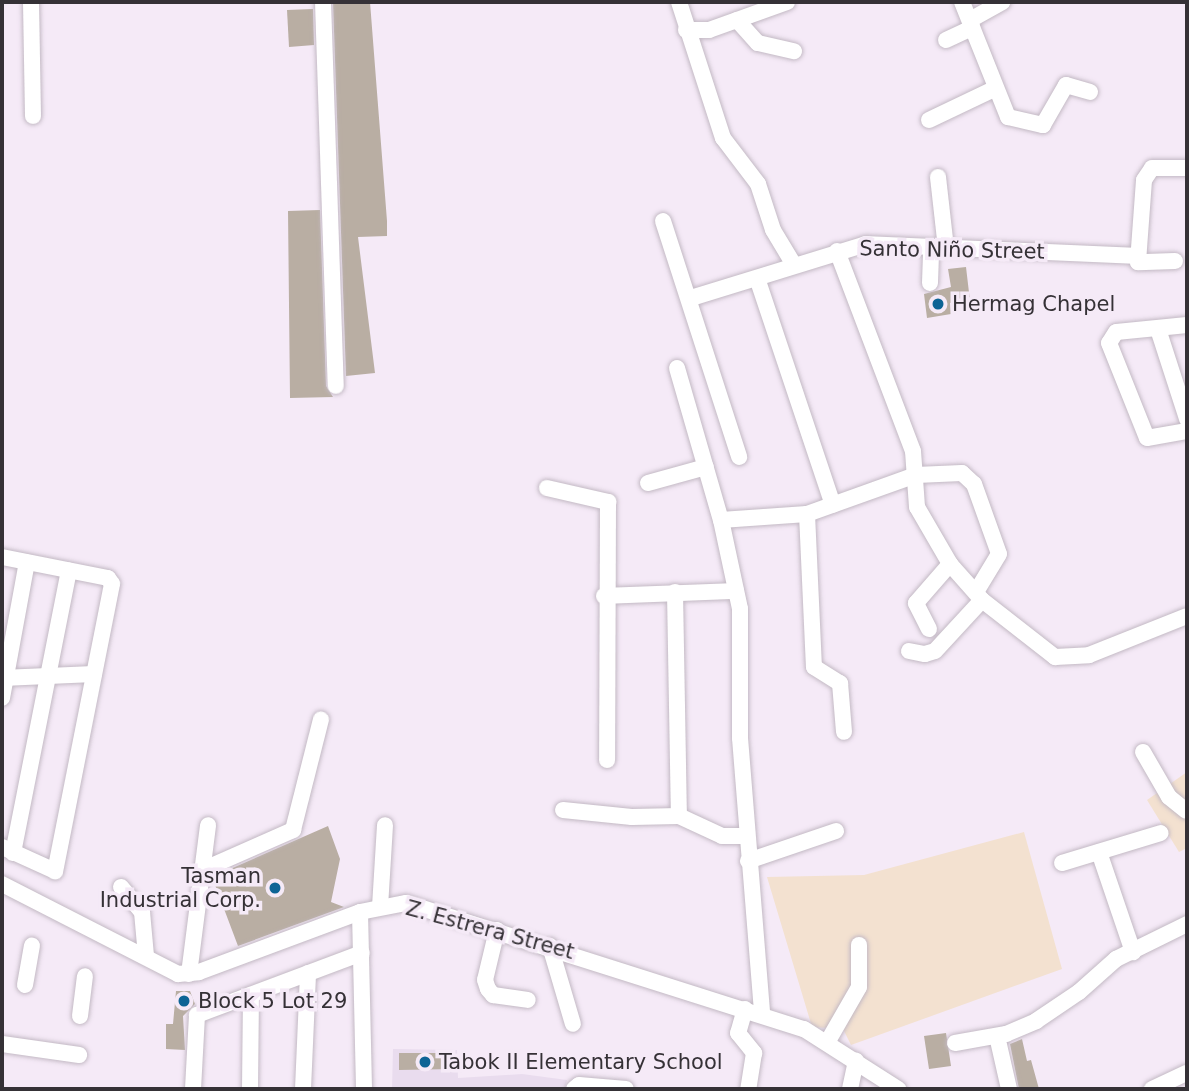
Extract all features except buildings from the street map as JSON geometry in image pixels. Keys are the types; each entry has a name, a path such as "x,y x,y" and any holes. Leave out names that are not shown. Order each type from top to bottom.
{"street":[{"path":"31,2 33,116"},
{"path":"323,2 336,386"},
{"path":"679,2 723,138 758,184 773,230 794,265"},
{"path":"686,30 709,30 787,2"},
{"path":"962,2 994,89 1008,117 1041,125 1066,85 1090,92"},
{"path":"946,40 1002,2"},
{"path":"737,20 758,43 794,51"},
{"path":"929,120 994,89"},
{"path":"1137,256 1147,173 1159,166 1187,168"},
{"path":"930,283 938,247 938,177"},
{"path":"663,221 691,298 739,457"},
{"name":"Santo Niño Street","path":"691,298 866,244 1137,256 1138,262 1175,261"},
{"path":"837,251 913,451 917,507 950,564 979,596 1055,657 1089,655 1187,617"},
{"path":"757,278 833,505"},
{"path":"1187,325 1116,332 1109,343 1147,438 1187,431"},
{"path":"1158,329 1187,419"},
{"path":"677,368 721,520 736,591 748,861 762,1014"},
{"path":"648,482 706,467"},
{"path":"721,520 807,514 916,475 962,473 974,484 999,554 979,596 935,651 925,654 909,651"},
{"path":"547,488 608,502 604,596 607,761"},
{"path":"807,514 814,667 840,683 844,733"},
{"path":"2,557 108,578 112,584 55,871 7,850 49,673 69,571"},
{"path":"2,698 27,562"},
{"path":"929,629 916,603 950,564"},
{"path":"604,596 736,591"},
{"path":"675,592 679,816"},
{"path":"4,677 49,673 94,674"},
{"path":"200,871 293,830 321,719"},
{"path":"1143,752 1169,797 1186,811"},
{"path":"563,810 632,817 679,816 722,836 747,836"},
{"path":"2,884 171,971 189,974 200,871 208,825"},
{"path":"380,907 385,825"},
{"path":"748,861 836,831"},
{"path":"1062,863 1161,833"},
{"path":"1098,852 1133,952"},
{"path":"121,887 142,912 146,956"},
{"name":"Z. Estrera Street","path":"189,974 360,912 406,903 762,1014 828,1041 898,1089"},
{"path":"360,912 364,1089"},
{"path":"955,1043 997,1036 1053,1012 1101,970 1187,924"},
{"path":"498,930 485,980 488,989 493,995 528,1000"},
{"path":"828,1041 859,987 859,945"},
{"path":"24,985 32,946"},
{"path":"550,946 573,1024"},
{"path":"193,1089 194,1019 362,953"},
{"path":"303,1089 308,973"},
{"path":"80,1016 85,976"},
{"path":"250,1089 251,995"},
{"path":"745,1009 738,1033 754,1053 748,1089"},
{"path":"997,1036 1009,1089"},
{"path":"2,1044 79,1055"},
{"path":"850,1089 856,1060"},
{"path":"1152,1089 1187,1073"},
{"path":"575,1089 579,1084 626,1089"}],"shaded area":[{"path":"1187,772 1187,848 1179,852 1147,800"},
{"path":"1024,832 1062,969 851,1045 843,1029 812,1027 767,877 864,875"},
{"name":"Tabok II Elementary School","path":"393,1049 457,1050 458,1078 522,1074 567,1080 565,1089 392,1089"}],"place":[{"name":"Hermag Chapel","path":"938,304"},
{"name":"Tasman Industrial Corp.","path":"275,888"},
{"name":"Block 5 Lot 29","path":"184,1001"},
{"name":"Tabok II Elementary School","path":"425,1062"}]}
